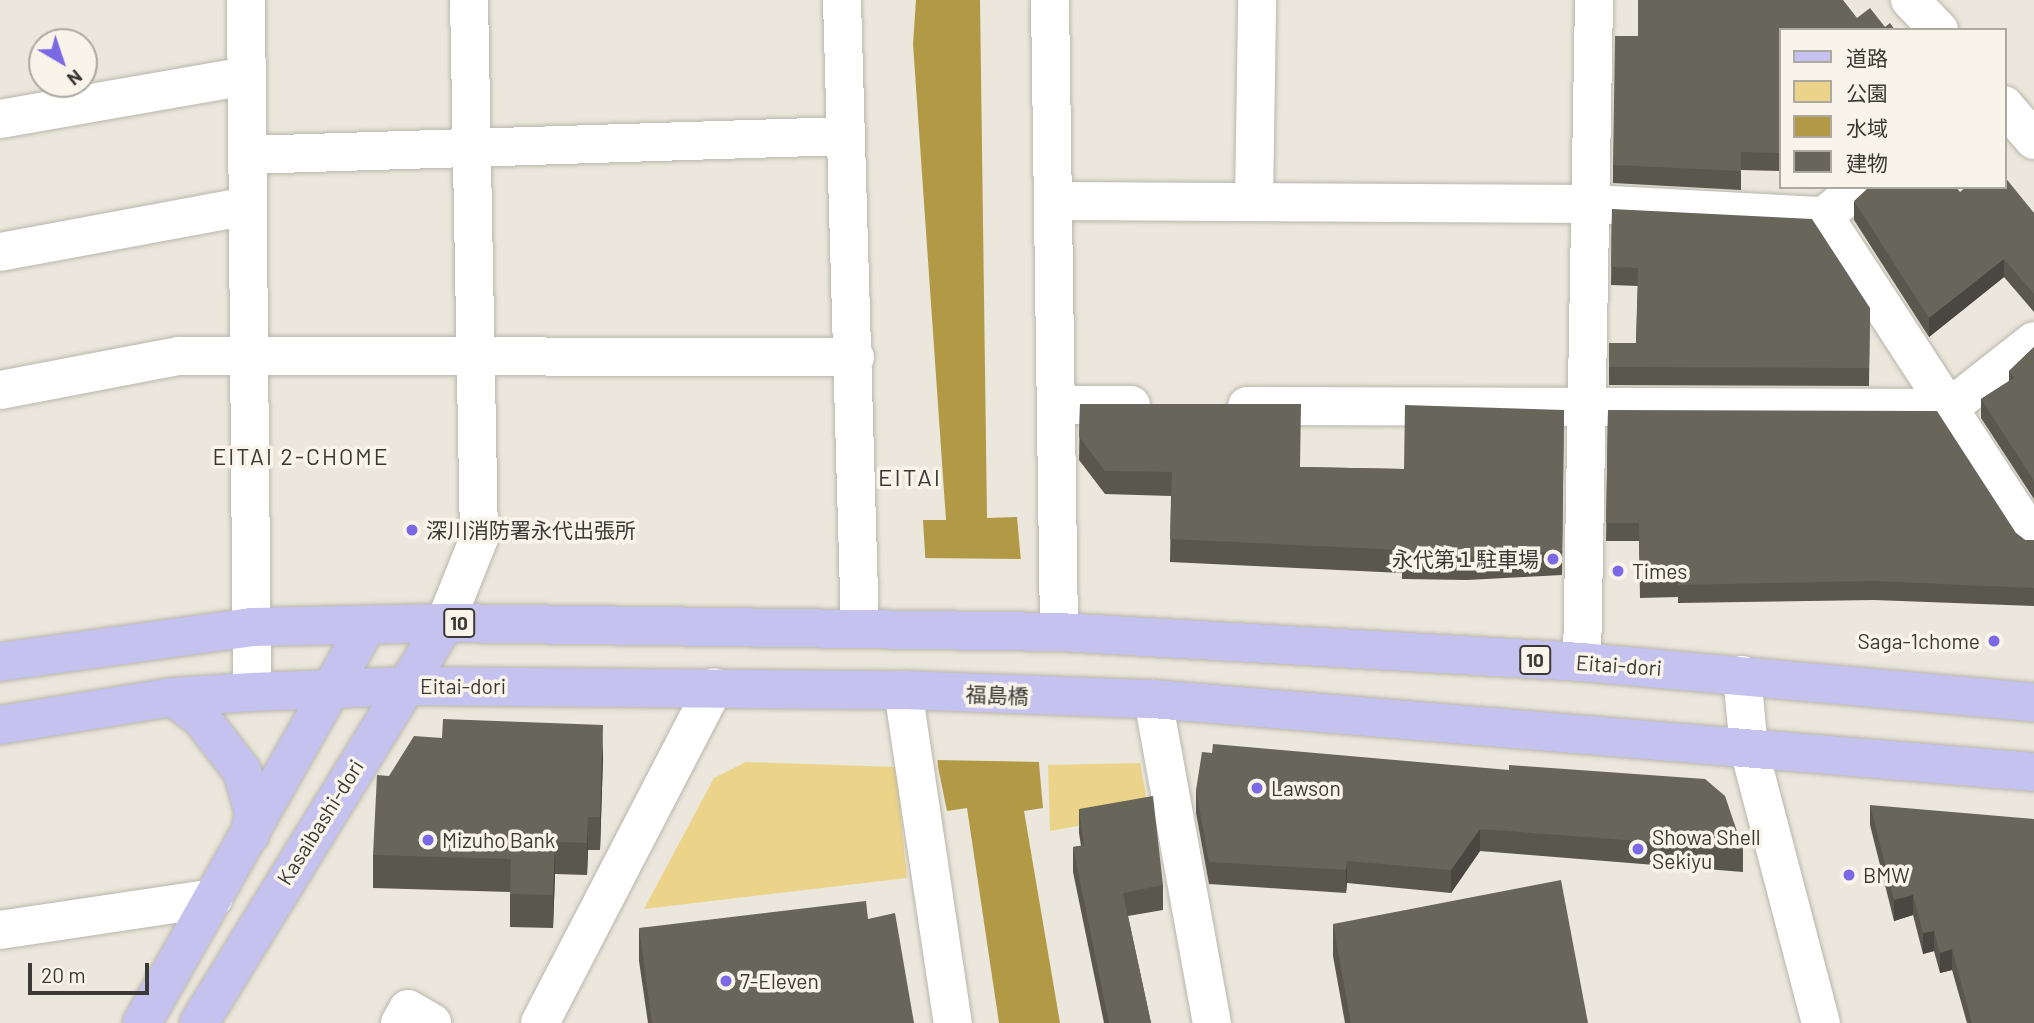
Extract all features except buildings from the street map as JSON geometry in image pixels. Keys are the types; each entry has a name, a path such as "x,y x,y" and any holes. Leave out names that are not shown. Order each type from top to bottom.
{"main road":[{"name":"10","path":"0,662 252,627 445,623 1047,632"},
{"name":"Kasaibashi-dori","path":"198,1023 445,623"},
{"path":"142,1023 250,839 367,625"},
{"name":"Eitai-dori","path":"1047,632 1582,662 2034,702"},
{"name":"Eitai-dori","path":"0,725 173,697 405,686 916,691"},
{"name":"福島橋","path":"916,691 1153,699"},
{"path":"173,697 201,718 242,771 254,812 250,839"},
{"path":"1153,699 2034,772"}],"street":[{"path":"246,0 252,692"},
{"path":"445,623 479,538 469,0"},
{"path":"842,0 855,357 860,628"},
{"path":"1047,632 1056,405 1050,0"},
{"path":"1254,202 1257,0"},
{"path":"1582,662 1594,0"},
{"path":"1910,0 1937,28"},
{"path":"0,119 246,76"},
{"path":"2006,107 2034,140"},
{"path":"247,155 470,151 845,136"},
{"path":"1054,201 1592,204 1824,216 1858,189"},
{"path":"0,252 247,206"},
{"path":"1824,216 2034,539"},
{"path":"1210,406 1949,408 2034,341"},
{"path":"0,390 179,356 475,354 855,357"},
{"path":"1056,405 1168,405"},
{"path":"1742,675 1749,749 1821,1023"},
{"path":"540,1023 715,687"},
{"path":"916,691 953,1023"},
{"path":"1153,699 1213,1023"},
{"path":"0,930 214,898"},
{"path":"400,1023 408,1009 432,1023"}],"green space":[{"path":"746,762 896,767 907,878 644,909 714,778"},
{"path":"1140,763 1149,813 1050,831 1048,765"}],"water":[{"path":"916,0 980,0 987,518 1017,517 1043,808 1024,811 1060,1023 999,1023 967,808 947,811 938,767 923,520 946,520 913,44"}],"pier":[{"path":"922,558 1024,559 1042,762 934,760"}],"place":[{"name":"深川消防署永代出張所","path":"412,530"},
{"name":"永代第１駐車場","path":"1553,559"},
{"name":"Times","path":"1618,571"},
{"name":"Saga-1chome","path":"1994,641"},
{"name":"Lawson","path":"1257,788"},
{"name":"Mizuho Bank","path":"428,840"},
{"name":"Showa Shell Sekiyu","path":"1638,849"},
{"name":"BMW","path":"1849,875"},
{"name":"7-Eleven","path":"726,981"}],"district":[{"name":"EITAI 2-CHOME","path":"301,456"},
{"name":"EITAI","path":"910,477"}]}
